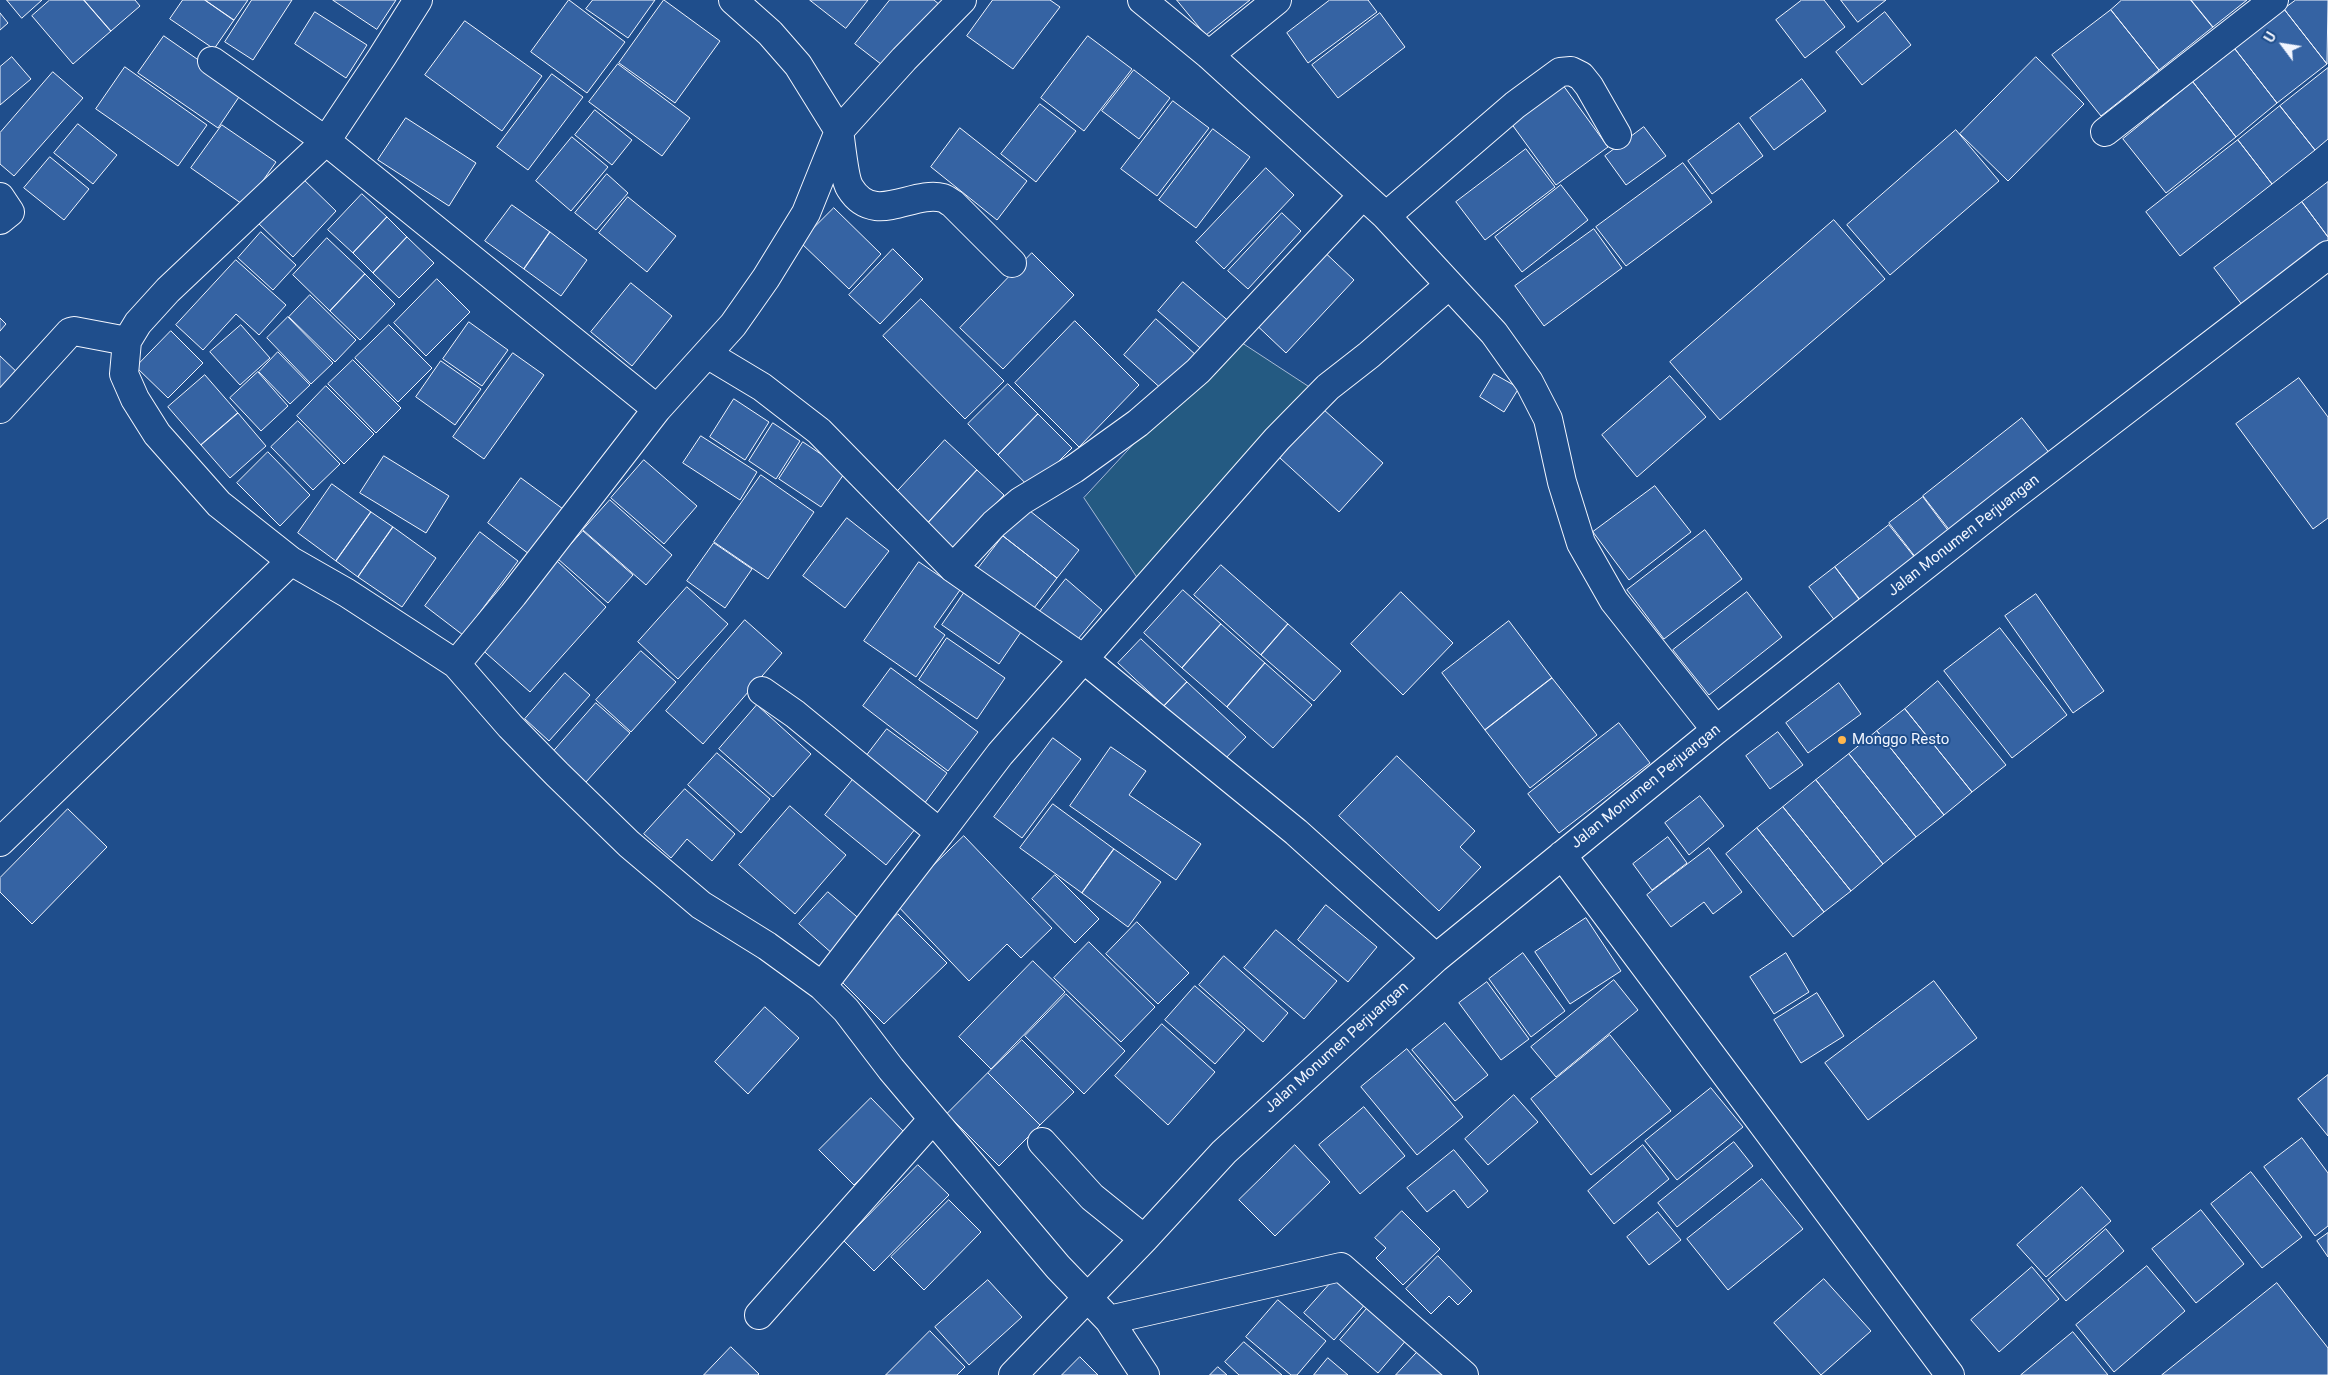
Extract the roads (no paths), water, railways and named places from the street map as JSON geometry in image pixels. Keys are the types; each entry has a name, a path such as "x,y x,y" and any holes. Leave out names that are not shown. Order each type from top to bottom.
{"street":[{"path":"418,0 326,141 168,290 138,323 127,342 124,374 135,399 157,434 219,504 291,561 346,593 456,664 510,726 630,844 701,905 766,946 822,986 846,1010 933,1119 1087,1299 1109,1320 1145,1375"},
{"path":"733,0 770,33 798,65 839,131 849,187 861,199 873,205 891,206 930,198 944,198 953,204 1012,263"},
{"path":"456,664 513,595 657,409 739,317 806,213 839,131 962,0"},
{"path":"1142,0 1209,55 1386,216 1448,286 1494,333 1529,382 1548,419 1562,482 1581,543 1614,601 1716,730"},
{"path":"1209,55 1277,0"},
{"path":"2105,132 2274,0"},
{"path":"212,61 326,141 657,409"},
{"path":"1386,216 1515,105 1560,72 1571,71 1581,76 1618,135"},
{"path":"953,568 994,524 1021,501 1074,469 1138,423 1198,372 1362,196"},
{"name":"Jalan Monumen Perjuangan","path":"1013,1375 1144,1239 1224,1152 1436,958 1716,730 2014,496 2328,255"},
{"path":"822,986 1000,754 1276,439 1328,387 1369,355 1448,286"},
{"path":"0,409 70,332 74,331 127,342"},
{"path":"707,354 762,387 819,431 953,568 1084,660 1296,832 1436,958"},
{"path":"0,842 291,561"},
{"path":"762,691 796,714 940,833"},
{"path":"1562,856 1950,1375"},
{"path":"759,1316 933,1119"},
{"path":"1042,1142 1092,1197 1144,1239"},
{"path":"1109,1320 1341,1267 1464,1375"}],"place":[{"name":"Monggo Resto","path":"1842,740"}]}
